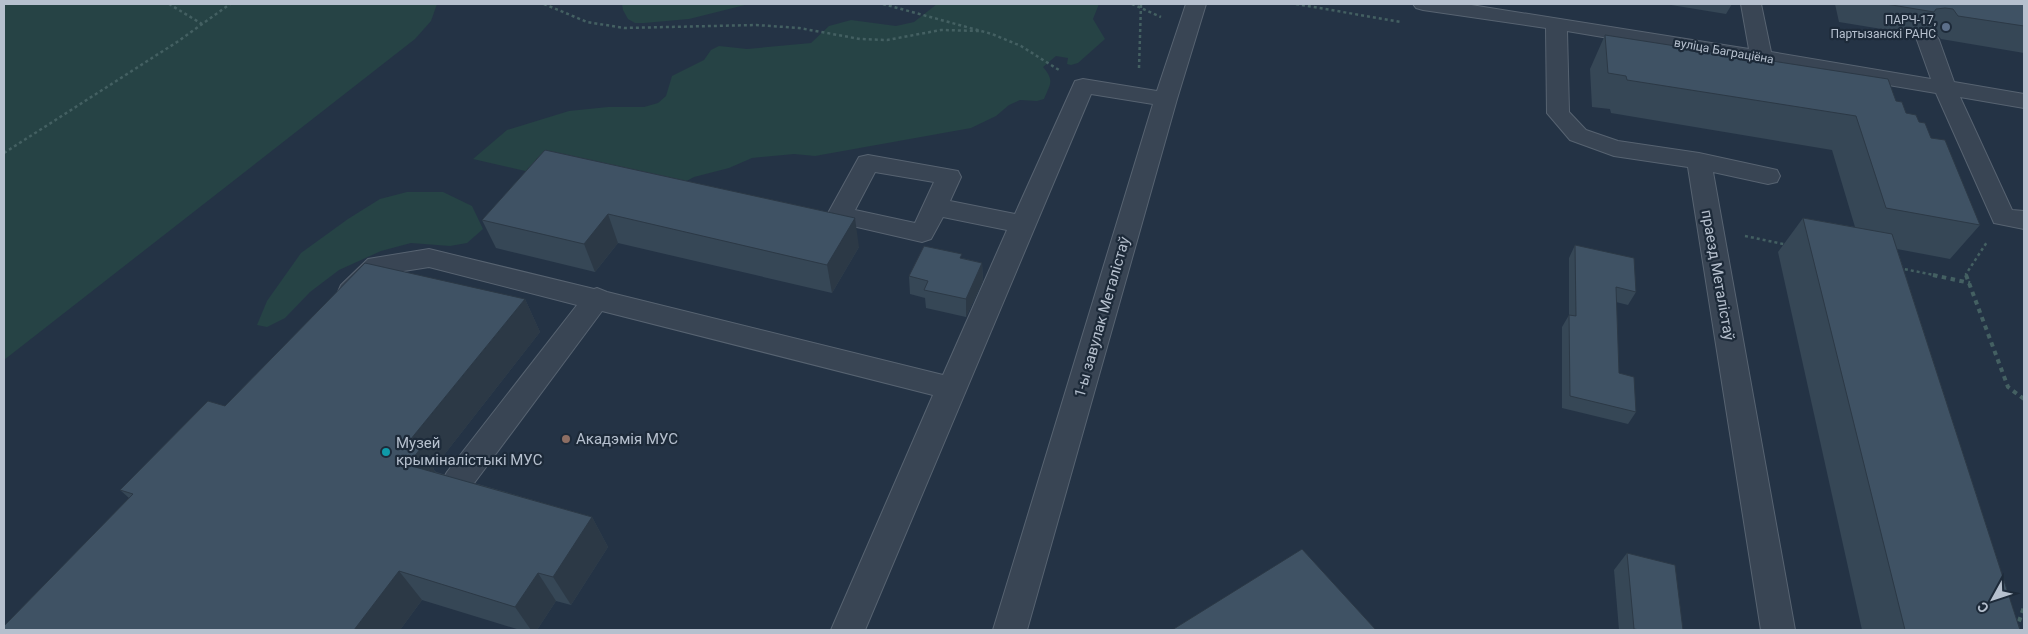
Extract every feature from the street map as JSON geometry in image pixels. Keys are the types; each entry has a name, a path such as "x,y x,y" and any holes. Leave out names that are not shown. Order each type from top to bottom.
{"lane":[{"name":"1-ы завулак Металістаў","path":"1010,630 1168,92 1196,4"},
{"name":"вуліца Баграціёна","path":"1423,4 1556,23 2024,101"},
{"path":"1751,4 1761,57"},
{"path":"1556,23 1558,113 1578,135 1614,148 1768,176"},
{"path":"1928,40 1945,88 2014,218"},
{"path":"848,630 1083,86 1168,92"},
{"name":"праезд Металістаў","path":"1699,162 1778,630"},
{"path":"935,207 1023,224"},
{"path":"329,314 377,266 429,258 598,298 951,388"},
{"path":"458,481 598,298"}],"path":[{"path":"169,4 202,24"},
{"path":"4,153 230,4"},
{"path":"544,4 573,18 607,28 641,29 705,24 788,27 866,40 890,40 950,30 980,31"},
{"path":"883,4 980,31 1021,46 1083,86"},
{"path":"1141,4 1142,15 1138,67 1168,92"},
{"path":"2014,218 1966,274 2008,387 2024,399"},
{"path":"1711,228 1797,247"},
{"path":"1893,267 1970,283"},
{"path":"2016,630 2024,607"}],"green space":[{"path":"4,4 437,4 431,21 415,39 4,360"},
{"path":"622,4 749,4 689,19 635,23 628,19"},
{"path":"937,4 1099,4 1093,19 1105,39 1078,63 1067,64 1068,58 1056,56 1043,67 1050,79 1044,99 1037,101 1020,100 1009,105 996,116 971,128 815,156 794,154 752,158 729,168 694,177 651,200 473,159 507,130 569,111 608,107 644,107 658,103 666,96 672,76 704,60 711,50 719,46 747,49 811,43 829,26 851,20 896,26 914,22"},
{"path":"407,192 443,192 472,206 483,229 467,243 450,246 411,243 381,251 339,270 310,292 285,318 267,327 257,325 267,301 301,253 348,219 380,199"}],"building":[{"path":"1886,4 2024,4 2024,26 1958,16 1953,9 1936,9 1934,12"},
{"path":"1605,35 1888,79 1896,101 1902,102 1906,113 1916,115 1919,122 1925,123 1931,138 1945,140 1980,225 1886,208 1856,116 1627,80 1626,76 1608,73"},
{"path":"545,150 855,218 827,265 608,214 584,244 482,220"},
{"path":"1803,218 1892,234 2020,630 1905,630"},
{"path":"1575,245 1634,258 1636,292 1616,287 1619,373 1634,377 1636,412 1570,396 1569,315 1576,316"},
{"path":"924,246 962,254 960,258 982,263 966,299 924,290 928,281 909,276"},
{"path":"365,263 525,299 406,445 420,449 408,465 592,517 553,577 538,573 515,607 399,571 354,630 4,630 4,626 133,494 120,490 208,401 225,406"},
{"path":"1302,549 1376,630 1172,630"},
{"path":"1627,553 1675,565 1683,630 1634,629"}],"place":[{"name":"ПАРЧ-17, Партызанскі РАНС","path":"1946,27"},
{"name":"Акадэмія МУС","path":"566,439"},
{"name":"Музей крыміналістыкі МУС","path":"386,452"}]}
